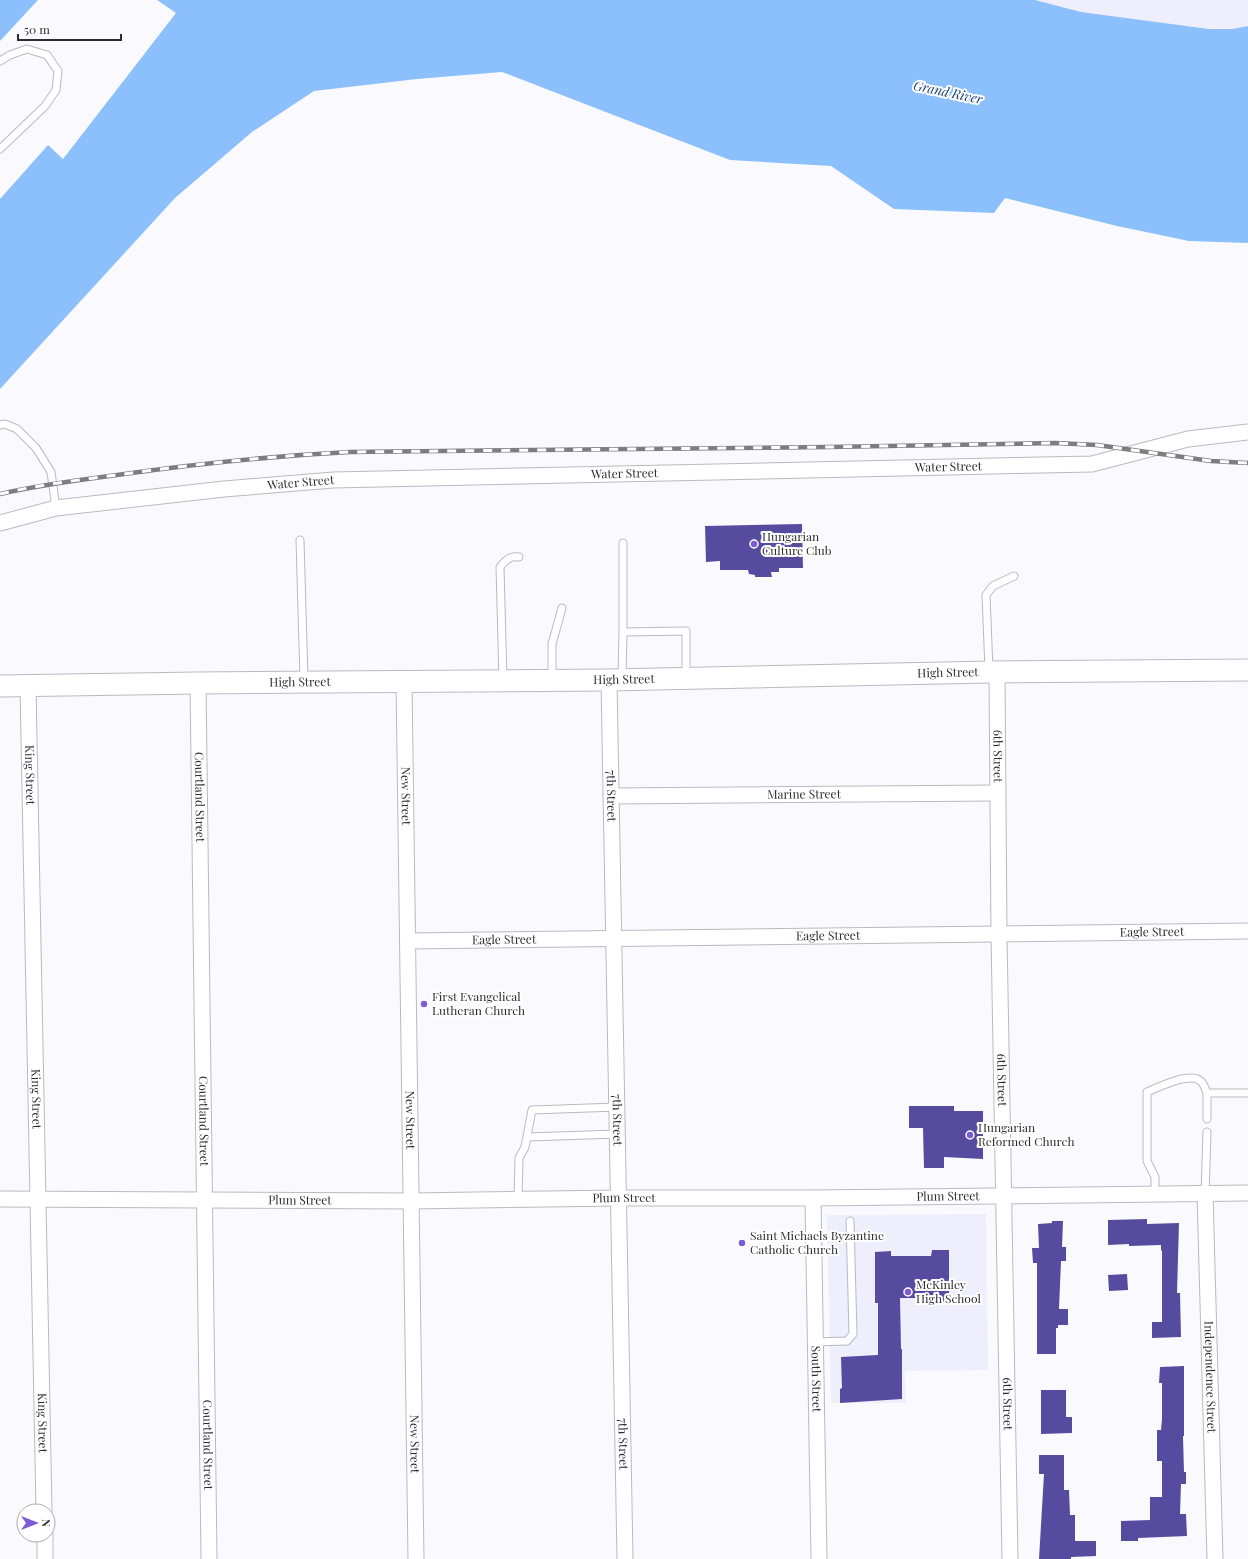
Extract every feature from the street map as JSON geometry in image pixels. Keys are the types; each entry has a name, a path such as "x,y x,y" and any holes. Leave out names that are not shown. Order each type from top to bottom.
{"street":[{"name":"Water Street","path":"0,523 56,508 224,489 333,480 1092,464 1188,439 1248,432"},
{"name":"High Street","path":"0,686 615,680 993,672 1248,670"},
{"name":"6th Street","path":"993,672 997,793 1010,1559"},
{"name":"7th Street","path":"615,680 611,796 625,1559"},
{"name":"New Street","path":"404,681 416,1559"},
{"name":"Courtland Street","path":"198,683 209,1559"},
{"name":"King Street","path":"28,686 44,1503"},
{"name":"Marine Street","path":"611,796 997,793"},
{"name":"Eagle Street","path":"408,941 1248,931"},
{"name":"Plum Street","path":"0,1199 411,1201 1248,1193"},
{"name":"Independence Street","path":"1205,1194 1215,1559"},
{"name":"South Street","path":"813,1198 819,1559"},
{"path":"45,1543 45,1559"}],"lane":[{"path":"0,61 10,55 27,49 47,55 58,71 56,90 45,106 0,149"},
{"path":"0,425 5,424 17,429 36,448 51,472 56,508"},
{"path":"300,540 304,682"},
{"path":"615,680 623,632 623,543"},
{"path":"503,681 500,567 512,556 519,556"},
{"path":"993,672 986,595 993,586 1014,576"},
{"path":"552,680 552,644 562,608"},
{"path":"623,632 686,631 686,678"},
{"path":"1155,1195 1155,1177 1147,1161 1147,1092 1170,1082 1192,1078 1200,1080 1204,1084 1207,1093 1207,1119"},
{"path":"1207,1093 1248,1093"},
{"path":"518,1200 519,1158 528,1137 532,1110 617,1107"},
{"path":"1205,1194 1207,1132"},
{"path":"528,1137 617,1134"},
{"path":"816,1342 847,1341 853,1334 850,1222"}],"shaded area":[{"path":"1035,0 1248,0 1248,26 1232,29 1209,29 1081,12"},
{"name":"McKinley High School","path":"986,1214 988,1370 905,1371 906,1403 831,1403 827,1215"}],"water":[{"path":"0,0 38,0 0,41"},
{"name":"Grand River","path":"157,0 1035,0 1081,12 1209,29 1232,29 1248,26 1248,243 1189,241 1117,226 1005,198 994,213 894,209 831,166 730,160 502,72 417,79 314,91 252,132 175,198 0,389 0,199 48,145 63,159 176,13"}],"building":[{"name":"Hungarian Culture Club","path":"802,524 803,568 779,568 779,572 771,572 772,577 755,577 755,575 749,574 748,570 720,570 720,561 706,562 705,526"},
{"path":"909,1106 954,1106 954,1111 983,1111 983,1159 944,1157 944,1168 924,1168 923,1128 909,1128"},
{"path":"1147,1219 1147,1224 1179,1223 1177,1293 1180,1293 1181,1337 1152,1338 1152,1322 1162,1322 1161,1245 1108,1245 1108,1220"},
{"path":"1052,1221 1063,1221 1062,1247 1066,1247 1066,1261 1061,1261 1059,1309 1068,1309 1068,1325 1058,1325 1058,1328 1056,1328 1056,1354 1037,1354 1037,1263 1033,1263 1032,1248 1039,1248 1038,1224 1052,1223"},
{"name":"McKinley High School","path":"932,1250 949,1250 949,1303 931,1302 932,1298 900,1298 902,1399 840,1403 840,1389 842,1388 841,1357 878,1355 878,1303 875,1303 875,1252 891,1251 891,1256 931,1256"},
{"path":"1127,1274 1128,1290 1109,1291 1108,1275"},
{"path":"1184,1366 1183,1436 1184,1472 1186,1472 1186,1484 1181,1484 1180,1514 1186,1514 1187,1536 1138,1538 1138,1541 1121,1541 1121,1521 1150,1520 1150,1497 1162,1497 1162,1461 1157,1461 1157,1430 1161,1430 1162,1419 1162,1383 1159,1383 1160,1367"},
{"path":"1041,1390 1066,1390 1066,1417 1072,1417 1072,1433 1041,1434"},
{"path":"1039,1455 1064,1455 1064,1490 1069,1490 1070,1515 1075,1515 1075,1541 1096,1541 1096,1556 1071,1557 1071,1559 1039,1559 1044,1474 1039,1474"}],"railway":[{"path":"0,494 58,483 175,467 262,458 350,452 1055,443 1097,445 1211,461 1248,463"}],"place":[{"name":"Hungarian Culture Club","path":"754,544"},
{"name":"First Evangelical Lutheran Church","path":"424,1004"},
{"name":"Hungarian Reformed Church","path":"970,1135"},
{"name":"Saint Michaels Byzantine Catholic Church","path":"742,1243"},
{"name":"McKinley High School","path":"908,1292"}]}
